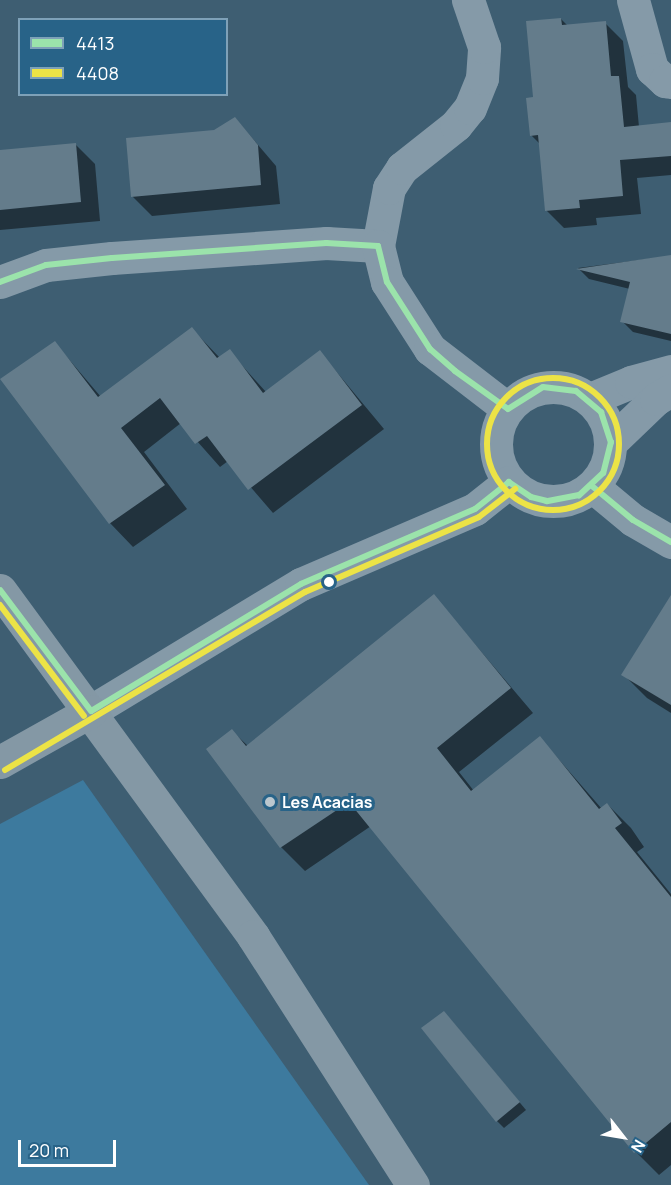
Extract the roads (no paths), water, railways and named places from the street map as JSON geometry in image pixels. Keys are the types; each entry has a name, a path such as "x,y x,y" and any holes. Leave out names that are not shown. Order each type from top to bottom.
{"main road":[{"path":"0,590 91,711 253,936 413,1185"},
{"path":"0,762 91,711"}],"street":[{"path":"633,0 652,69 665,81 671,82"},
{"path":"478,2 484,48 482,78 470,108 456,125 402,168 389,188 378,246 387,282 430,349 508,409"},
{"path":"0,282 46,265 112,258 326,243 378,246"},
{"path":"590,399 640,379 671,371"},
{"path":"543,387 576,391 590,399 608,426 611,442 609,459 592,486 563,501 547,501 531,497 509,482 496,446 498,430 508,409 528,393 543,387"},
{"path":"611,442 656,399 671,390"},
{"path":"91,711 301,584 475,509 509,482"},
{"path":"592,486 633,520 671,542"}],"place":[{"name":"Les Acacias","path":"270,802"}]}
